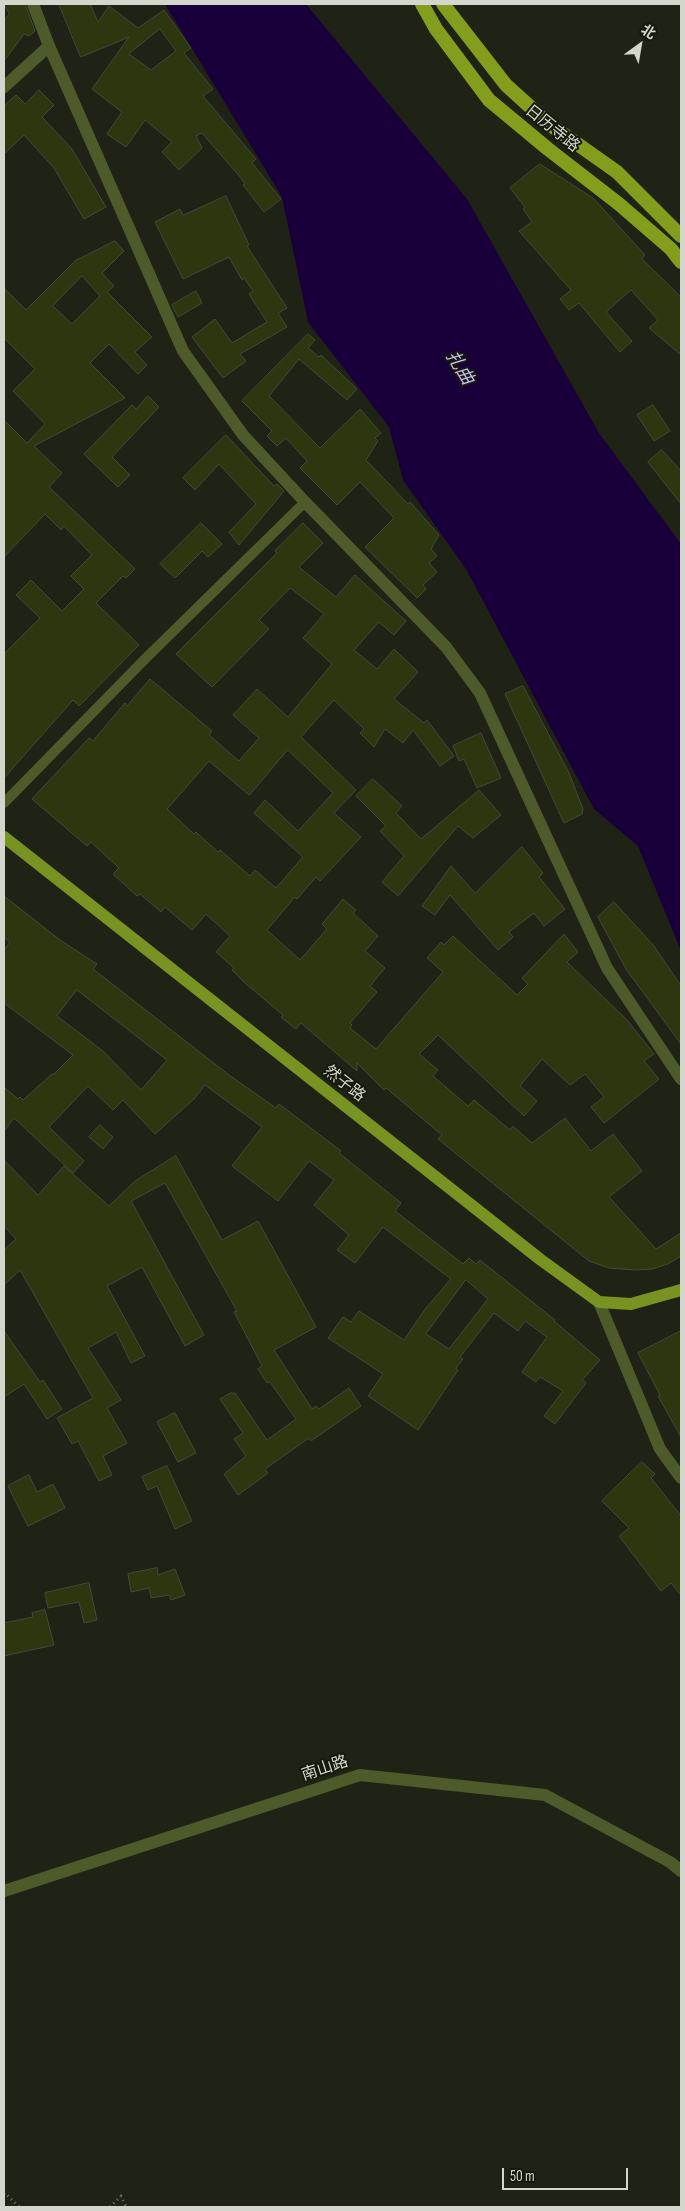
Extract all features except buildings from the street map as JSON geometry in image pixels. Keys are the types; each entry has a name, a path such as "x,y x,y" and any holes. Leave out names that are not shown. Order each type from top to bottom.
{"highway":[{"name":"日历寺路","path":"422,4 436,29 489,100 619,204 671,249 681,262"},
{"name":"日历寺路","path":"443,4 506,85 549,124 617,172 681,236"}],"main road":[{"name":"然子路","path":"4,837 541,1260 599,1302"},
{"path":"599,1302 632,1304 681,1290"}],"street":[{"path":"34,4 49,46 183,350 243,435 305,502 446,647 480,693 607,968 681,1079"},
{"path":"4,88 49,46"},
{"path":"599,1302 660,1450 681,1478"},
{"name":"南山路","path":"4,1891 360,1775 545,1796 670,1862 681,1871"}],"lane":[{"path":"4,803 146,658 305,502"}],"path":[{"path":"4,2194 19,2207"},
{"path":"110,2207 121,2196 126,2207"}],"water":[{"name":"扎曲","path":"165,4 306,4 467,199 599,433 681,544 681,951 638,846 594,809 466,569 403,480 389,427 308,322 282,197"}]}
